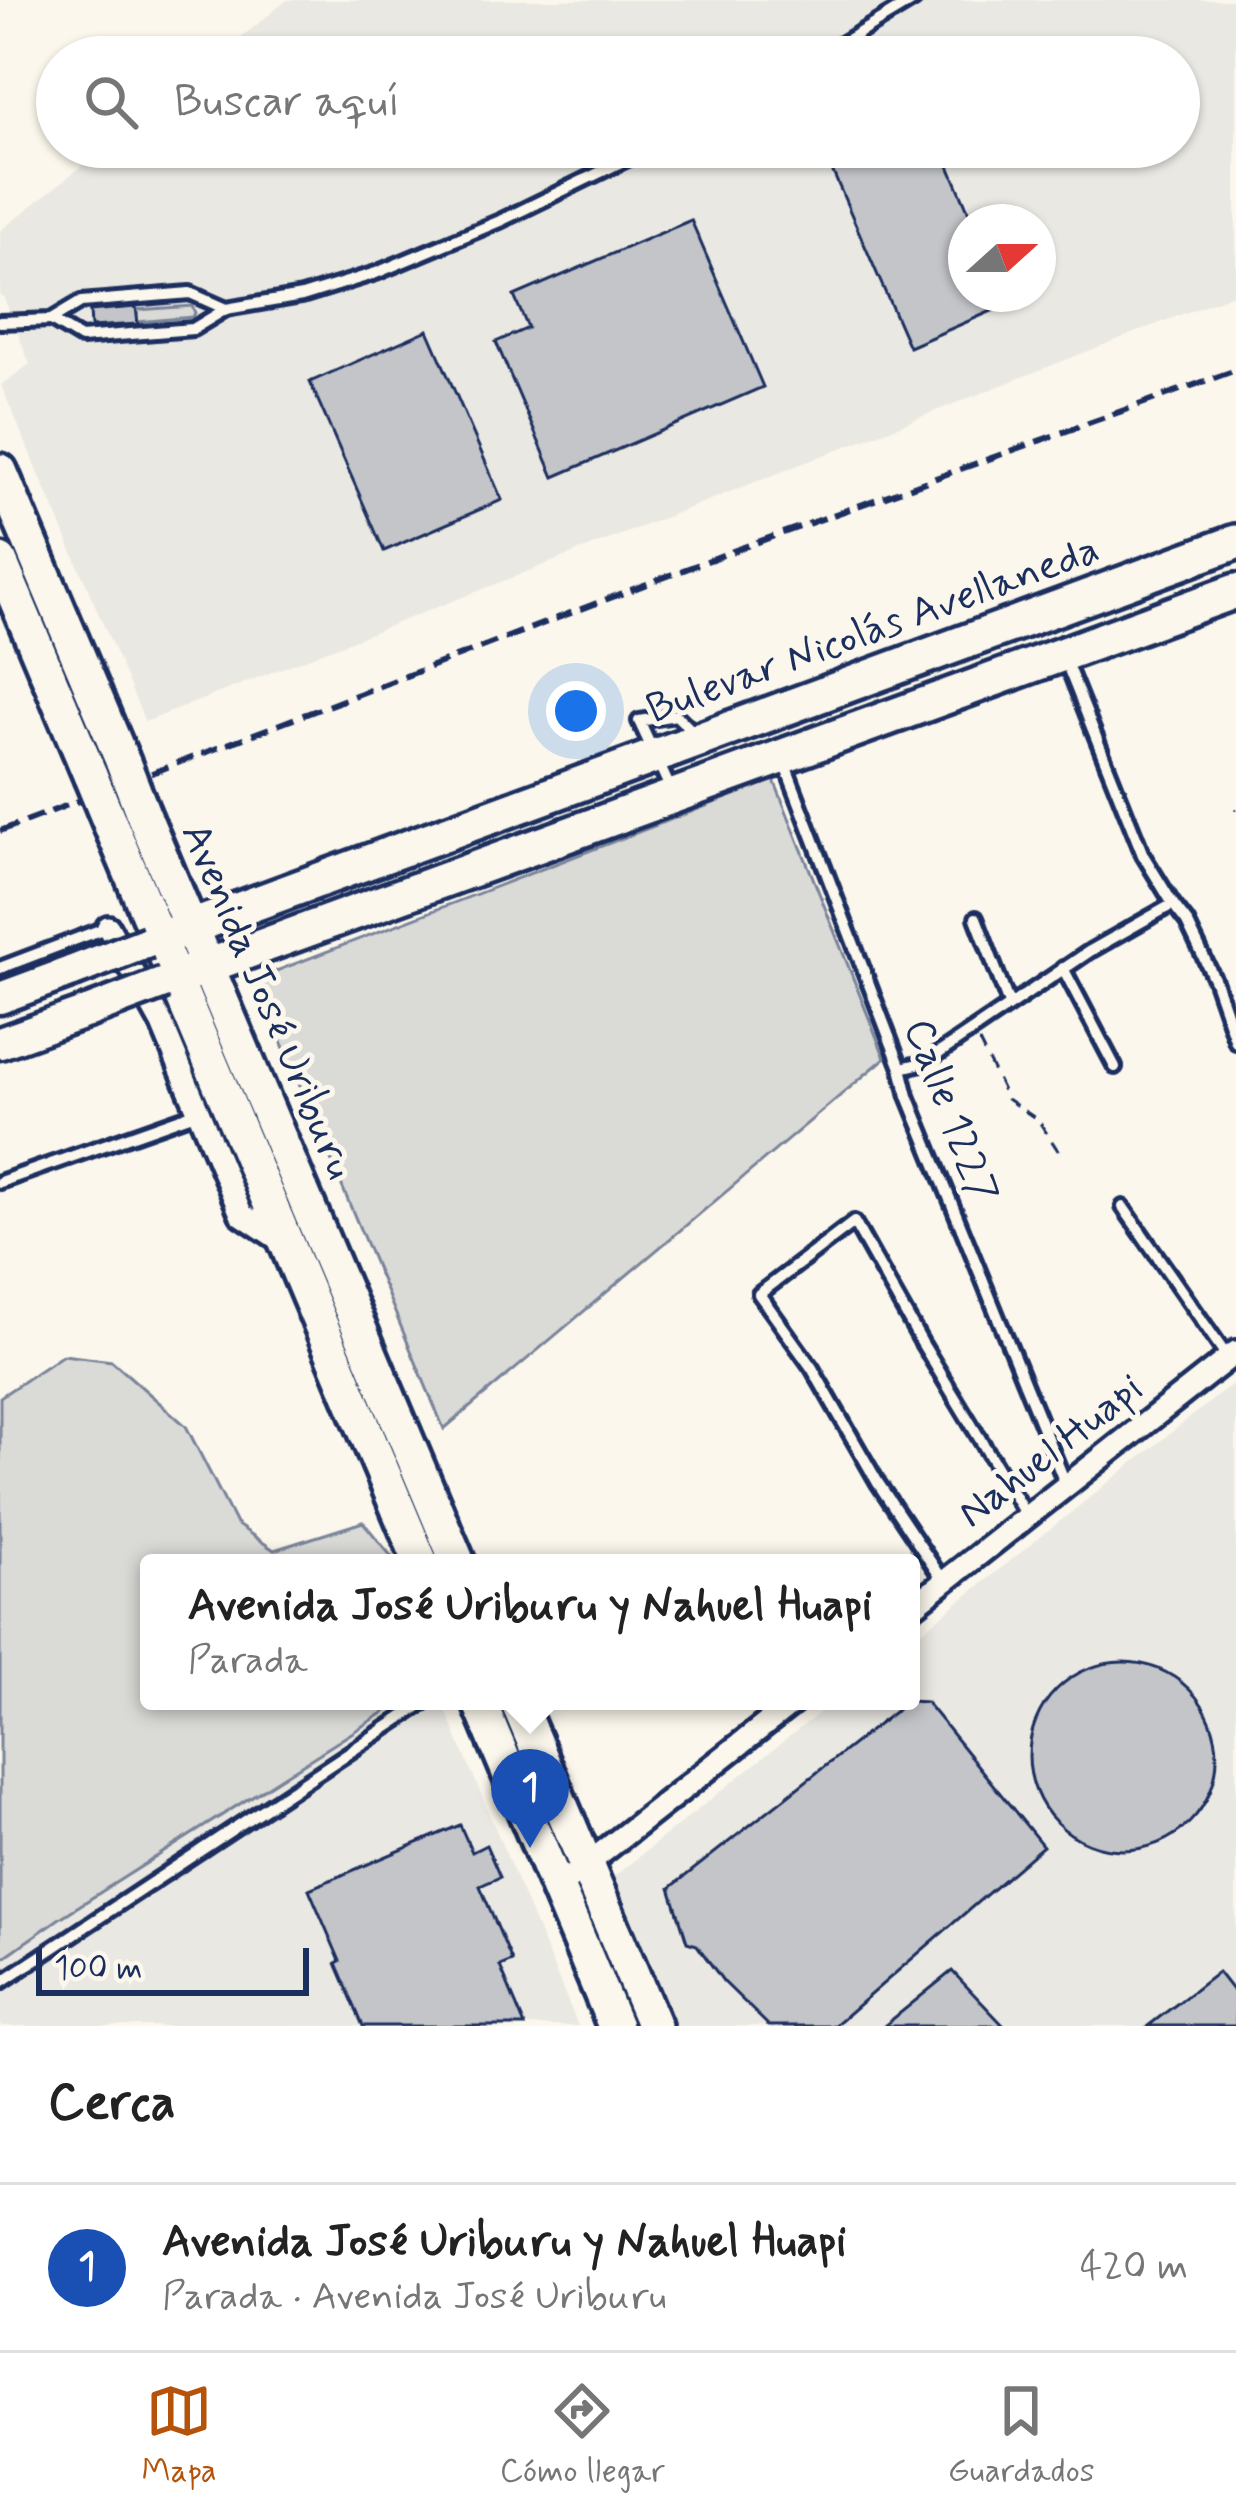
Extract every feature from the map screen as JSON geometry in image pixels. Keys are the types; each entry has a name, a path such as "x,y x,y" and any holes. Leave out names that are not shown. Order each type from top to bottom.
{"main road":[{"name":"Avenida José Uriburu","path":"0,471 124,765 128,821 166,936 287,1245 417,1554"},
{"name":"Bulevar Nicolás Avellaneda","path":"0,998 1236,542"},
{"name":"Avenida José Uriburu","path":"0,561 91,777 128,821"},
{"path":"0,1043 1236,591"},
{"name":"Avenida José Uriburu","path":"182,976 454,1554"},
{"path":"483,1710 616,2026"},
{"path":"521,1710 654,2026"}],"street":[{"path":"108,927 162,1024 241,1214 287,1245"},
{"name":"Nahuel Huapi","path":"920,1601 1232,1355"},
{"path":"557,1888 784,1710"}],"lane":[{"path":"854,36 914,0"},
{"path":"51,320 81,338 193,329 226,309 302,296 376,274 609,168"},
{"path":"0,322 51,320 81,302 190,293 226,309"},
{"path":"1063,654 1144,856 1187,922 1215,981 1236,1042"},
{"path":"656,754 673,796"},
{"name":"Calle 1227","path":"782,757 902,1068 908,1096 1066,1486"},
{"path":"902,1068 926,1062 1064,968 1173,904"},
{"path":"976,918 1009,1004"},
{"path":"0,968 108,927"},
{"path":"1064,968 1115,1067"},
{"path":"0,1182 198,1112"},
{"path":"1123,1207 1232,1355"},
{"path":"944,1582 878,1484 812,1368 759,1294 854,1222 1027,1517"},
{"path":"0,1983 413,1710"}],"path":[{"path":"972,1030 1007,1099 1038,1120 1059,1152"}],"shaded area":[{"path":"287,0 1236,0 1236,293 145,722 1,385 30,364 0,296 0,231 80,168 1200,168 1200,36 243,36"},
{"path":"192,306 193,317 137,322 137,310"},
{"path":"774,780 885,1058 444,1429 255,979"},
{"path":"63,1355 112,1361 186,1426 236,1524 274,1550 363,1522 390,1554 140,1554 140,1710 388,1710 0,1960 0,1397"},
{"path":"1236,1381 1236,2026 674,2026 612,1878 823,1710 920,1710 920,1633"},
{"path":"388,1710 446,1710 578,2026 0,2026 0,1960"}],"building":[{"path":"831,168 950,168 965,204 948,204 948,312 990,312 909,347"},
{"path":"691,220 763,387 554,477 496,342 528,328 514,296"},
{"path":"136,307 138,324 91,327 90,311"},
{"path":"428,330 502,500 384,551 310,382"},
{"path":"1123,1662 1159,1669 1190,1689 1210,1720 1217,1756 1210,1792 1190,1823 1159,1843 1123,1850 1087,1843 1056,1823 1036,1792 1029,1756 1036,1720 1056,1689 1087,1669"},
{"path":"920,1702 926,1702 1043,1846 834,2026 769,2026 723,1981 697,1945 687,1942 670,1888 897,1710 920,1710"},
{"path":"460,1825 472,1852 486,1845 500,1877 480,1886 512,1961 500,1966 525,2026 363,2026 309,1889"},
{"path":"952,1971 1004,2026 884,2026"},
{"path":"1218,1972 1236,1995 1236,2026 1148,2026"}],"railway":[{"path":"0,831 741,548 1236,370"}],"place":[{"name":"Avenida José Uriburu y Nahuel Huapi","path":"530,1848"}]}
